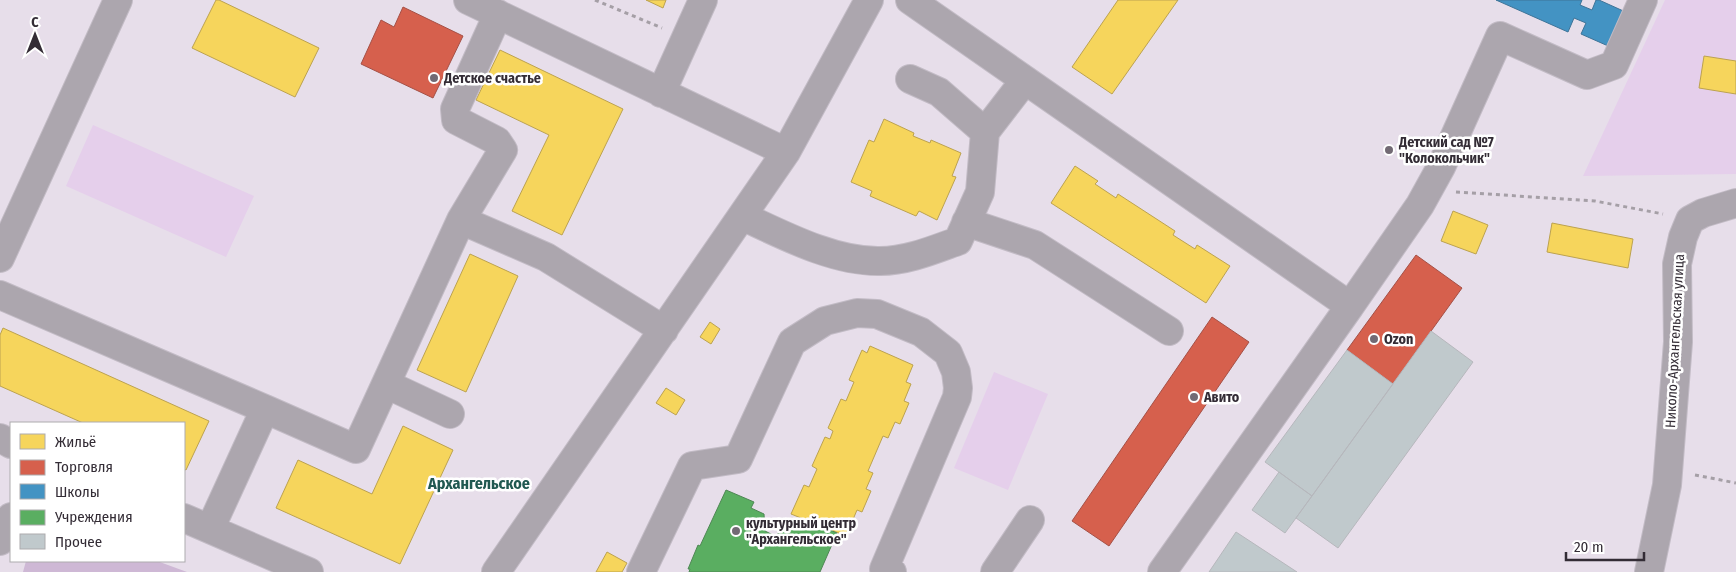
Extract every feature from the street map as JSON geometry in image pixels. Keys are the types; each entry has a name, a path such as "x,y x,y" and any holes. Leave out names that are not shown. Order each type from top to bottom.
{"street":[{"path":"0,258 118,0"},
{"path":"468,0 786,152"},
{"path":"661,93 703,0"},
{"path":"496,572 786,152 870,0"},
{"path":"910,0 1350,306"},
{"path":"1162,572 1420,205 1441,167 1500,36 1587,75 1614,65 1643,0"},
{"path":"0,295 356,449 461,220 503,150 497,141 456,120 455,109 498,14"},
{"path":"910,79 939,92 984,132"},
{"path":"742,216 793,240 852,259 881,261 916,256 958,242 980,192 984,132 1025,80"},
{"name":"Николо-Архангельская улица","path":"1649,572 1667,485 1678,342 1677,264 1683,237 1690,220 1703,213 1736,203"},
{"path":"461,220 546,257 664,330"},
{"path":"966,222 1035,245 1169,331"},
{"path":"641,572 692,466 738,458 792,342 825,321 857,313 877,314 920,332 948,353 956,372 957,397 884,569 892,572"},
{"path":"386,384 450,414"},
{"path":"210,530 265,409"},
{"path":"185,518 309,572"},
{"path":"0,541 10,519"},
{"path":"995,572 1030,520"}],"path":[{"path":"595,0 686,38"},
{"path":"1428,191 1595,201 1652,212"},
{"path":"1668,470 1736,483"}],"shaded area":[{"path":"1665,0 1736,0 1736,174 1583,176"},
{"path":"93,125 254,196 226,257 66,186"},
{"path":"994,372 1048,394 1008,490 954,468"},
{"path":"26,562 160,562 187,572 23,572"}],"building: Жильё":[{"path":"216,0 319,48 295,97 192,48"},
{"path":"646,0 666,0 663,8"},
{"path":"1118,0 1178,0 1112,94 1072,67"},
{"path":"500,50 623,109 562,235 512,211 549,135 476,100"},
{"path":"1704,56 1736,61 1736,94 1699,88"},
{"path":"884,119 914,133 913,136 930,143 931,140 961,153 952,176 956,177 937,220 919,211 916,216 870,196 872,191 851,182 869,140 874,142"},
{"path":"1075,166 1098,181 1095,184 1116,198 1118,194 1175,231 1173,235 1195,249 1197,245 1230,266 1206,303 1051,203"},
{"path":"1453,211 1488,225 1476,254 1441,241"},
{"path":"1552,223 1633,239 1628,268 1547,252"},
{"path":"470,254 518,276 466,392 417,370"},
{"path":"710,322 720,329 711,344 700,337"},
{"path":"3,328 209,421 186,470 185,422 81,422 0,386 0,335"},
{"path":"870,346 913,365 906,382 911,384 904,401 909,403 900,424 895,422 888,438 883,436 868,471 873,473 866,489 871,491 862,512 857,510 846,536 791,514 804,485 809,487 817,469 812,466 825,437 830,439 833,431 828,428 841,399 846,401 854,382 849,380 862,350 867,353"},
{"path":"666,388 685,400 676,415 656,403"},
{"path":"403,426 453,450 400,564 276,508 298,460 372,494"},
{"path":"607,552 627,563 622,572 596,572"}],"building: Торговля":[{"path":"403,7 463,36 433,98 361,64 381,20 394,27"},
{"path":"1416,255 1462,288 1393,384 1347,350"},
{"path":"1212,317 1249,342 1109,546 1072,521"}],"building: Школы":[{"path":"1496,0 1582,0 1580,5 1592,10 1596,0 1599,0 1630,14 1615,49 1581,34 1586,23 1574,18 1568,32"}],"building: Учреждения":[{"name":"культурный центр \"Архангельское\"","path":"726,490 754,502 751,508 764,514 765,531 775,536 789,525 801,530 806,520 837,533 820,572 689,572 690,569 688,569 698,545 700,546"}],"building: Прочее":[{"path":"1431,331 1473,362 1338,548 1296,518"},
{"path":"1347,350 1393,384 1312,496 1265,462"},
{"path":"1279,472 1312,496 1285,533 1252,510"},
{"path":"1236,532 1297,572 1209,572"}],"place":[{"name":"Детское счастье","path":"434,78"},
{"name":"Детский сад №7 \"Колокольчик\"","path":"1389,150"},
{"name":"Ozon","path":"1374,339"},
{"name":"Авито","path":"1194,397"},
{"name":"культурный центр \"Архангельское\"","path":"736,531"}],"district":[{"name":"Архангельское","path":"479,483"}]}
